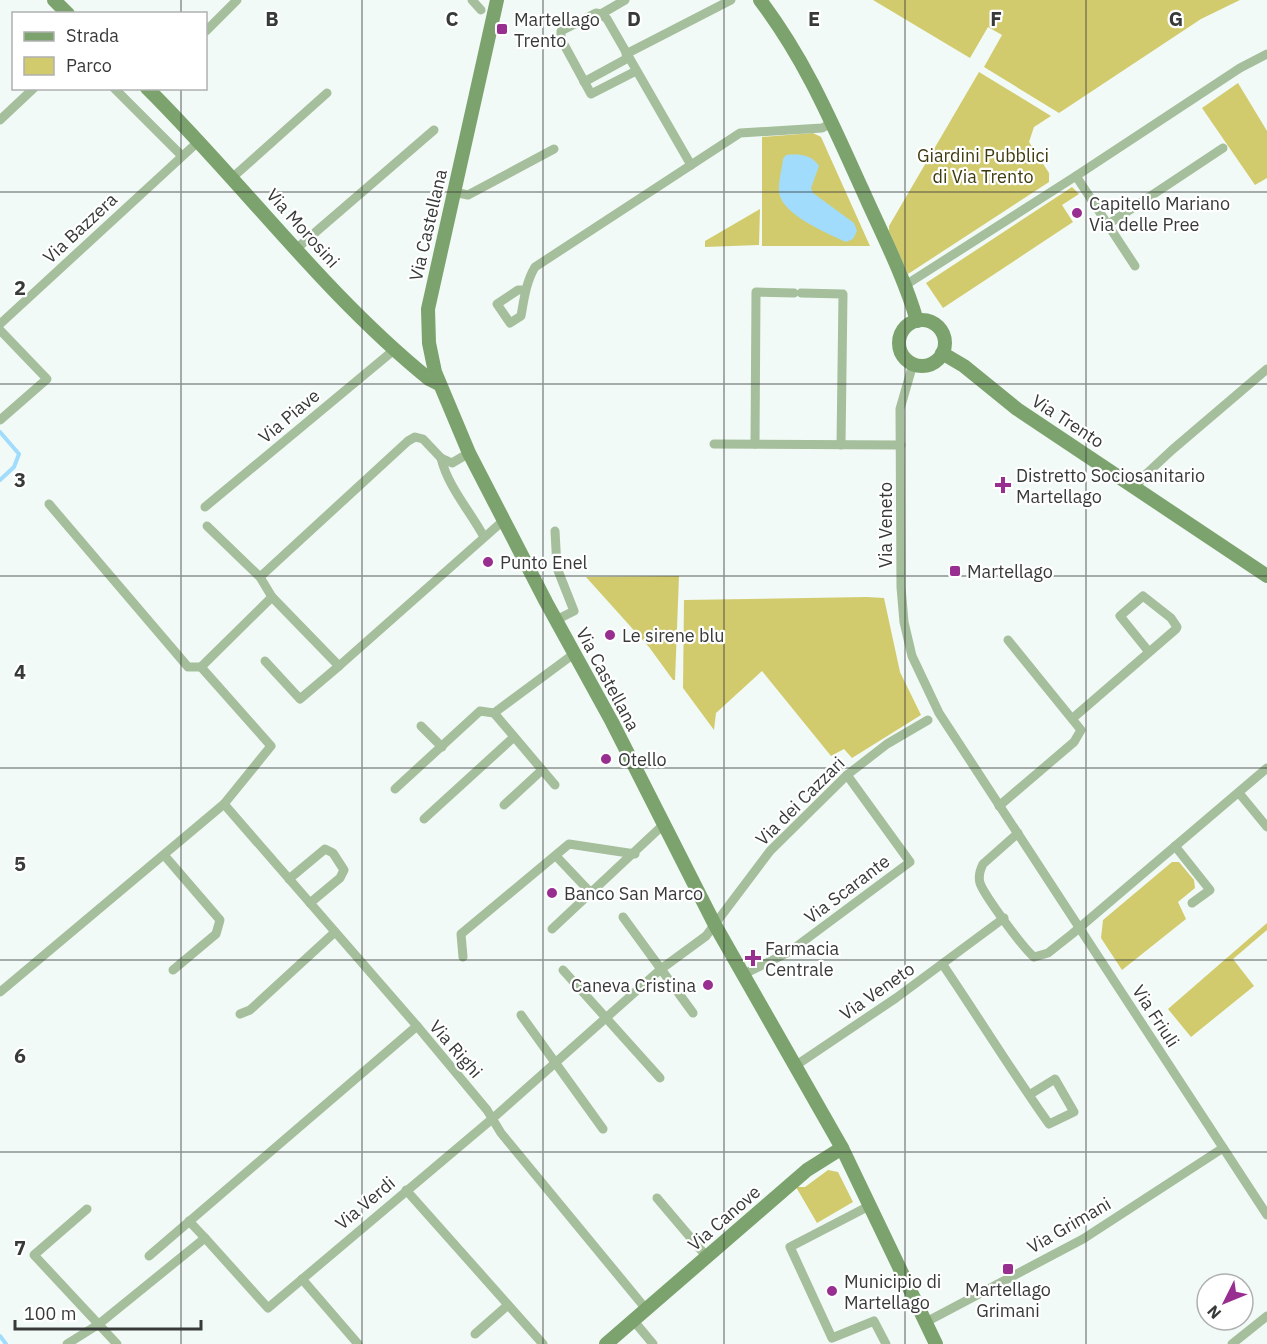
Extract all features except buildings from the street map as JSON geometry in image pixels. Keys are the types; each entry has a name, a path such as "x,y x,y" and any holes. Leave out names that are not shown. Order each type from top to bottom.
{"street":[{"path":"54,0 66,12"},
{"path":"207,30 237,0"},
{"path":"472,0 481,10"},
{"name":"Via Castellana","path":"497,0 428,309 429,343 439,384 470,453 556,620 575,652 714,926 842,1148 936,1344"},
{"path":"601,14 625,0"},
{"path":"584,82 731,0"},
{"path":"760,0 789,39 832,123 904,286 917,321"},
{"path":"636,71 595,94 591,93 562,42 560,34 596,13 607,19 690,165"},
{"path":"904,286 1240,68 1267,54"},
{"path":"0,120 32,90"},
{"path":"116,90 182,156"},
{"name":"Via Morosini","path":"149,90 200,140 296,249 394,350 429,379 439,384"},
{"path":"233,177 327,93"},
{"path":"526,290 528,279 535,267 740,133 822,128 832,123"},
{"path":"296,249 434,130"},
{"name":"Via Bazzera","path":"0,324 200,140"},
{"path":"1107,225 1223,148"},
{"path":"454,192 468,195 554,149"},
{"path":"1076,176 1136,266"},
{"path":"755,444 756,292 843,294 841,445"},
{"path":"917,321 933,323 941,331 945,342 942,353 928,365 913,364 903,354 899,341 905,328 917,321"},
{"path":"0,330 47,379 0,420"},
{"name":"Via Piave","path":"205,507 394,350"},
{"name":"Via Trento","path":"942,353 964,366 1017,409 1267,576"},
{"name":"Via Veneto","path":"913,364 900,409 902,599 912,656 924,686 999,806"},
{"path":"1136,487 1172,450 1267,369"},
{"path":"260,577 408,441 415,437 423,439 441,458 452,463 470,453"},
{"path":"714,444 901,445"},
{"path":"441,458 445,477 464,501 484,537"},
{"path":"49,504 188,667 201,667 272,597"},
{"path":"265,661 300,699 504,520"},
{"path":"207,526 260,577 272,597 339,666"},
{"path":"555,531 557,568 574,611 556,620"},
{"path":"1073,718 1149,652 1177,627 1171,618 1143,596 1120,616 1149,652"},
{"path":"1008,640 1081,730 1079,738 999,806 1017,833 998,848 980,871 980,884 1034,957 1048,953 1079,928 1267,768"},
{"path":"494,713 575,652"},
{"path":"0,992 224,804 271,746 201,667"},
{"path":"395,789 480,711 494,713 555,785"},
{"name":"Via dei Cazzari","path":"714,926 770,851 846,775 887,744 928,720"},
{"path":"421,726 442,747"},
{"path":"424,819 514,736"},
{"path":"504,805 542,770"},
{"name":"Via Scarante","path":"742,975 789,952 909,862 846,775"},
{"path":"1239,793 1267,827"},
{"path":"224,804 417,1026"},
{"path":"552,929 635,854 662,826"},
{"name":"Via Friuli","path":"1017,833 1267,1215"},
{"path":"463,957 460,934 570,844 635,854"},
{"path":"1176,846 1210,890 1192,903"},
{"path":"289,879 325,849 333,853 344,870 339,878 310,903"},
{"path":"164,855 220,920 216,934 173,970"},
{"path":"556,856 591,893"},
{"path":"623,917 693,1013"},
{"name":"Via Veneto","path":"795,1066 943,965 1004,918"},
{"name":"Via Verdi","path":"189,1221 268,1308 492,1119 661,969 706,936 714,926"},
{"path":"240,1014 250,1010 335,932"},
{"path":"943,965 1029,1095 1049,1124 1074,1112 1055,1079 1029,1095"},
{"path":"563,970 660,1078"},
{"path":"521,1015 603,1129"},
{"name":"Via Righi","path":"149,1256 417,1026 501,1133 646,1309"},
{"name":"Via Canove","path":"606,1344 807,1170 842,1148"},
{"name":"Via Grimani","path":"926,1322 1083,1239 1223,1148"},
{"path":"406,1190 543,1344"},
{"path":"657,1198 707,1257"},
{"path":"871,1205 790,1247 831,1338 874,1320 886,1344"},
{"path":"87,1209 34,1255 117,1344"},
{"path":"67,1344 99,1324 205,1238"},
{"path":"302,1279 358,1344"},
{"path":"475,1334 508,1305"},
{"path":"1232,1344 1267,1316"},
{"path":"633,1320 654,1344"}],"green space":[{"path":"873,0 1240,0 1201,19 1059,113 984,67 1002,35 988,27 970,58"},
{"name":"Giardini Pubblici di Via Trento","path":"979,72 1051,116 1034,127 1029,142 1049,173 1049,182 908,274 889,231 889,226"},
{"path":"1238,83 1267,131 1267,178 1255,185 1202,108"},
{"path":"813,133 821,137 870,246 762,246 762,137"},
{"path":"1072,187 1079,194 1062,205 1073,222 943,308 926,283"},
{"path":"760,209 759,245 705,247 705,241"},
{"path":"679,576 675,680 673,680 649,647 586,577"},
{"path":"884,598 900,672 921,715 852,758 844,749 831,756 762,671 716,713 714,730 683,688 684,600"},
{"path":"1172,862 1179,862 1194,880 1195,888 1178,902 1186,919 1122,970 1101,938 1103,920"},
{"path":"1267,923 1267,930 1233,959 1254,986 1191,1037 1168,1009"},
{"path":"828,1170 838,1172 853,1202 817,1223 796,1187 805,1187"}],"water":[{"path":"786,155 800,155 816,162 819,166 811,188 813,193 854,223 857,231 853,239 846,242 828,234 806,222 788,208 779,192 783,159"}],"waterway":[{"path":"0,432 19,454 14,467 0,480"},
{"path":"0,1336 6,1344"}],"place":[{"name":"Martellago Trento","path":"502,29"},
{"name":"Capitello Mariano Via delle Pree","path":"1077,213"},
{"name":"Distretto Sociosanitario Martellago","path":"1003,485"},
{"name":"Punto Enel","path":"488,562"},
{"name":"Martellago","path":"955,571"},
{"name":"Le sirene blu","path":"610,635"},
{"name":"Otello","path":"606,759"},
{"name":"Banco San Marco","path":"552,893"},
{"name":"Farmacia Centrale","path":"753,958"},
{"name":"Caneva Cristina","path":"708,985"},
{"name":"Martellago Grimani","path":"1008,1269"},
{"name":"Municipio di Martellago","path":"832,1291"}]}
